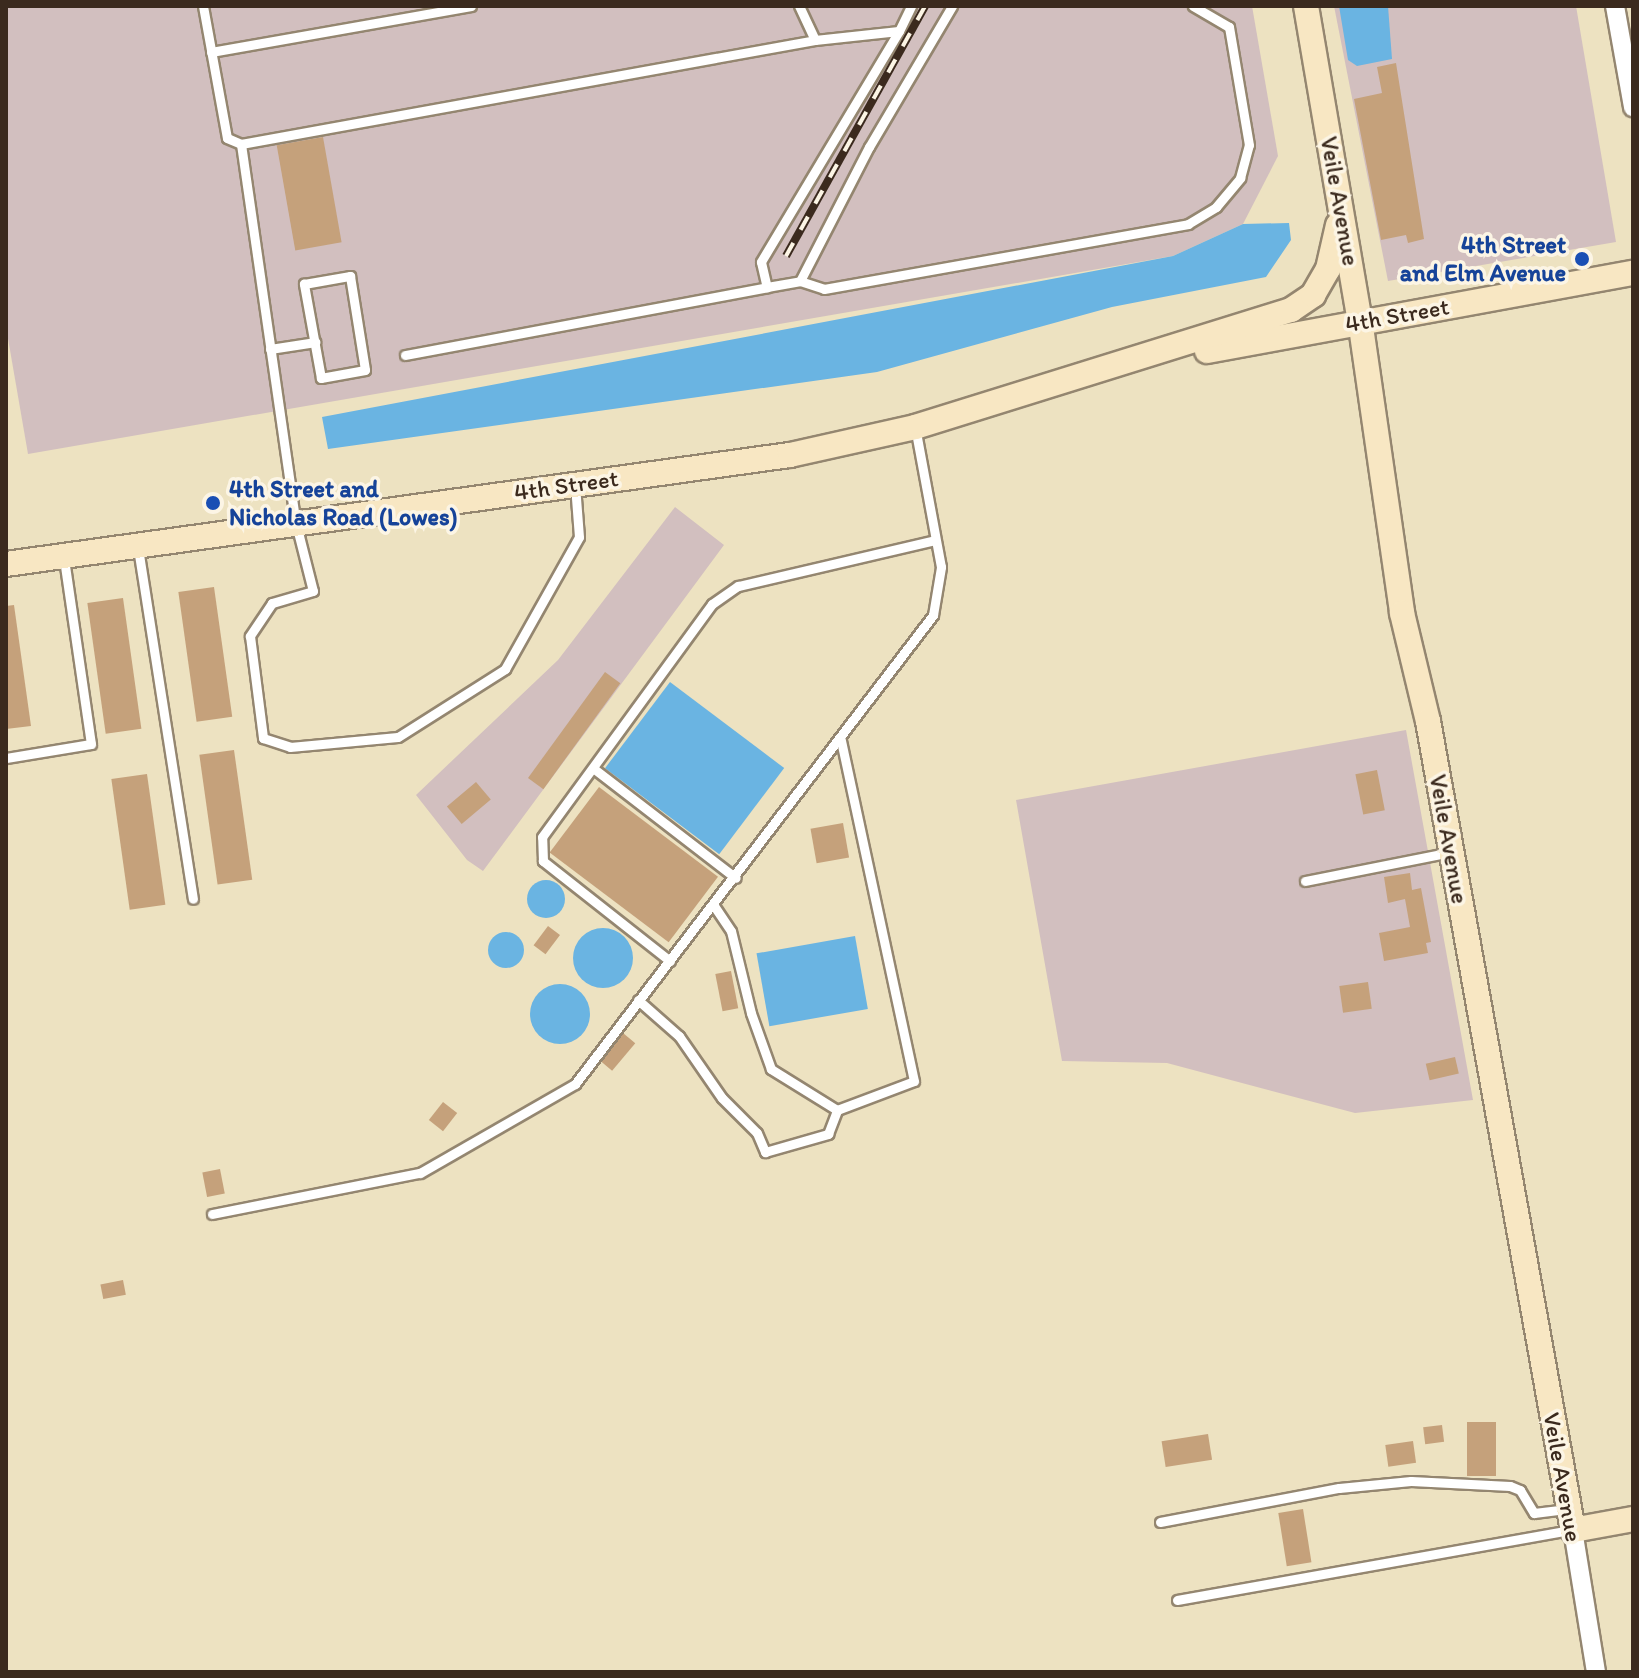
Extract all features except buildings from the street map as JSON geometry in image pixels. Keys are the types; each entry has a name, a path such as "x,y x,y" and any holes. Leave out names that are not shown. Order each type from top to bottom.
{"street":[{"name":"Veile Avenue","path":"1306,6 1360,322 1402,613 1451,852 1596,1672"},
{"path":"1615,6 1633,107"},
{"path":"1118,368 1304,302 1328,269 1341,211"},
{"name":"4th Street","path":"6,564 295,520 790,455 915,427 1118,368 1633,273"},
{"path":"1571,1519 1633,1519"}],"lane":[{"path":"203,6 227,138 241,144 815,40 899,31"},
{"path":"211,52 471,6"},
{"path":"799,6 815,40"},
{"path":"767,287 761,262 911,6"},
{"path":"800,281 869,147 952,6"},
{"path":"405,355 800,281 824,289 1188,224 1216,207 1240,178 1249,145 1229,27 1193,6"},
{"path":"241,144 295,520 313,591 272,603 250,636 263,738 290,747 398,737 505,669 579,537 575,483"},
{"path":"350,276 365,370 321,378 315,342 304,284 350,276"},
{"path":"270,349 315,342"},
{"path":"212,1214 420,1173 575,1084 736,878 933,615 941,567 915,427"},
{"path":"670,961 543,861 542,837 712,604 738,586 935,540"},
{"path":"138,544 193,899"},
{"path":"6,758 91,744 63,555"},
{"path":"638,1000 679,1036 722,1098 757,1133 765,1152 828,1134 837,1110 914,1081 841,740"},
{"path":"593,768 736,878"},
{"path":"1305,881 1451,852"},
{"path":"714,906 731,931 751,1013 771,1069 837,1110"},
{"path":"1160,1522 1339,1488 1411,1481 1510,1486 1520,1490 1534,1513 1571,1519"},
{"path":"1177,1600 1571,1519"}],"shaded area":[{"path":"6,6 1252,6 1278,156 1243,224 1173,256 28,454 6,327"},
{"path":"1334,6 1576,6 1616,242 1388,281"},
{"path":"675,507 724,545 483,871 467,860 416,795 558,660"},
{"path":"1406,730 1473,1100 1355,1113 1167,1063 1062,1061 1016,800"}],"water":[{"path":"1339,6 1388,6 1392,59 1357,66 1348,60"},
{"path":"1289,223 1291,240 1266,277 1112,307 877,372 328,449 322,417 1173,256 1243,224"},
{"path":"670,682 784,768 719,854 605,768"},
{"path":"546,880 559,886 565,899 559,912 546,918 533,912 527,899 533,886"},
{"path":"603,928 615,930 624,937 631,946 631,970 624,979 615,986 603,988 591,986 582,979 575,970 573,958 575,946 582,937 591,930"},
{"path":"506,932 519,937 524,950 519,963 506,968 493,963 488,950 493,937"},
{"path":"855,936 868,1009 769,1026 757,953"},
{"path":"560,984 571,986 581,993 588,1003 588,1025 581,1035 571,1042 560,1044 549,1042 539,1035 532,1025 530,1014 532,1003 539,993 549,986"}],"railway":[{"path":"786,256 925,6"}],"place":[{"name":"4th Street and Elm Avenue","path":"1582,259"},
{"name":"4th Street and Nicholas Road (Lowes)","path":"213,503"}]}
